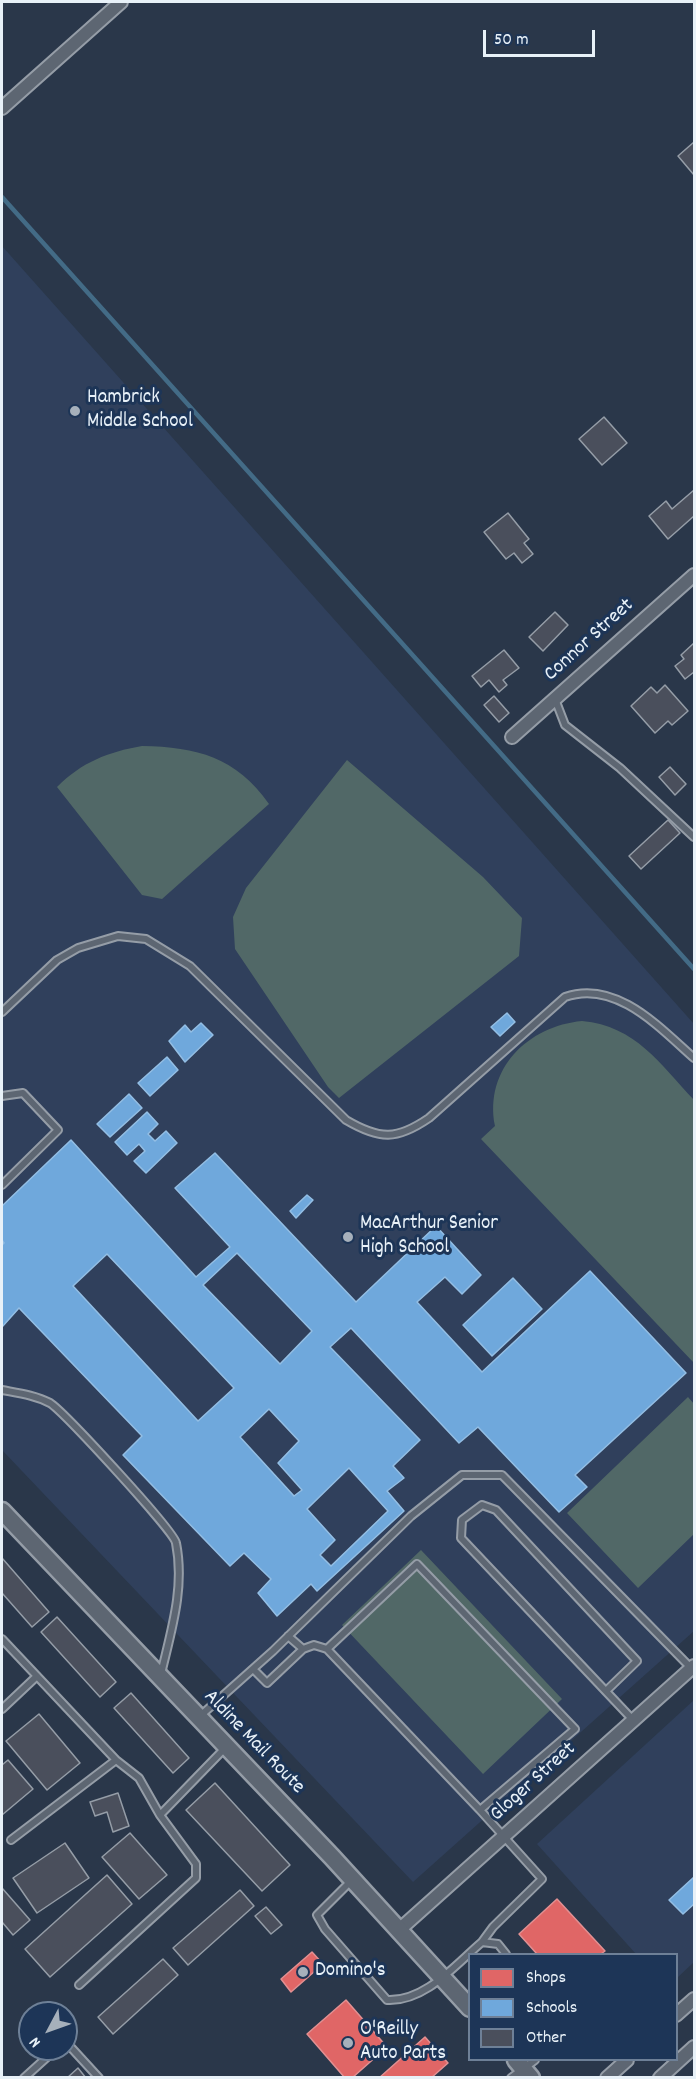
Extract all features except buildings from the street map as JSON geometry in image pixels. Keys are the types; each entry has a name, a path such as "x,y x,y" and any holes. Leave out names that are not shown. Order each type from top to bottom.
{"main road":[{"name":"Aldine Mail Route","path":"2,1511 352,1880 468,2006"}],"street":[{"path":"2,108 121,2"},
{"name":"Connor Street","path":"512,736 694,575"},
{"name":"Gloger Street","path":"399,1930 693,1668"},
{"path":"678,2014 694,1999"},
{"path":"660,2078 694,2047"},
{"path":"608,2078 626,2061"}],"lane":[{"path":"555,699 565,724 620,768 694,837"},
{"path":"2,1012 57,960 78,948 118,936 146,939 190,966 346,1120 381,1136 412,1130 429,1118 565,997 581,991 624,1002 644,1014 694,1058"},
{"path":"2,1096 23,1093 58,1130 2,1185"},
{"path":"2,1390 30,1395 52,1404 144,1500 176,1540 179,1596 160,1678"},
{"path":"198,1718 288,1636 411,1516 462,1475 502,1475 693,1668"},
{"path":"606,1691 637,1660 496,1510 482,1505 462,1520 461,1538 634,1721"},
{"path":"327,1649 417,1564 575,1729 480,1810"},
{"path":"288,1636 303,1648"},
{"path":"2,1639 116,1760 139,1778 160,1815 196,1864 196,1878 79,1984"},
{"path":"253,1669 267,1683 303,1648 314,1645 327,1649 505,1836 542,1879 469,1953"},
{"path":"2,1709 37,1676"},
{"path":"160,1815 226,1747"},
{"path":"11,1840 116,1760"},
{"path":"352,1880 317,1916 359,1970 387,2000 403,2001 419,1994 468,1954"},
{"path":"482,1942 498,1944 505,1953"},
{"path":"78,2055 99,2078"},
{"path":"24,2078 43,2061"}],"shaded area":[{"name":"MacArthur Senior High School","path":"2,246 694,1024 694,1631 413,1882 2,1450"},
{"path":"694,1700 694,1962 678,1977 678,1953 635,1953 537,1844"}],"green space":[{"path":"142,746 198,752 214,758 243,775 269,804 162,899 142,895 57,787 66,778 96,759"},
{"path":"347,760 483,877 522,918 519,956 339,1098 328,1087 235,949 233,917 246,888"},
{"path":"582,1021 618,1030 632,1039 646,1049 694,1100 694,1363 481,1139 495,1126 493,1105 496,1086 503,1069 514,1054 528,1041 544,1032"},
{"path":"688,1397 694,1404 694,1534 638,1588 567,1513"},
{"path":"421,1550 562,1699 483,1774 342,1625"}],"waterway":[{"path":"2,197 694,969"}],"place":[{"name":"Hambrick Middle School","path":"75,411"},
{"name":"MacArthur Senior High School","path":"348,1237"},
{"name":"Domino's","path":"303,1972"},
{"name":"O'Reilly Auto Parts","path":"348,2043"}]}
